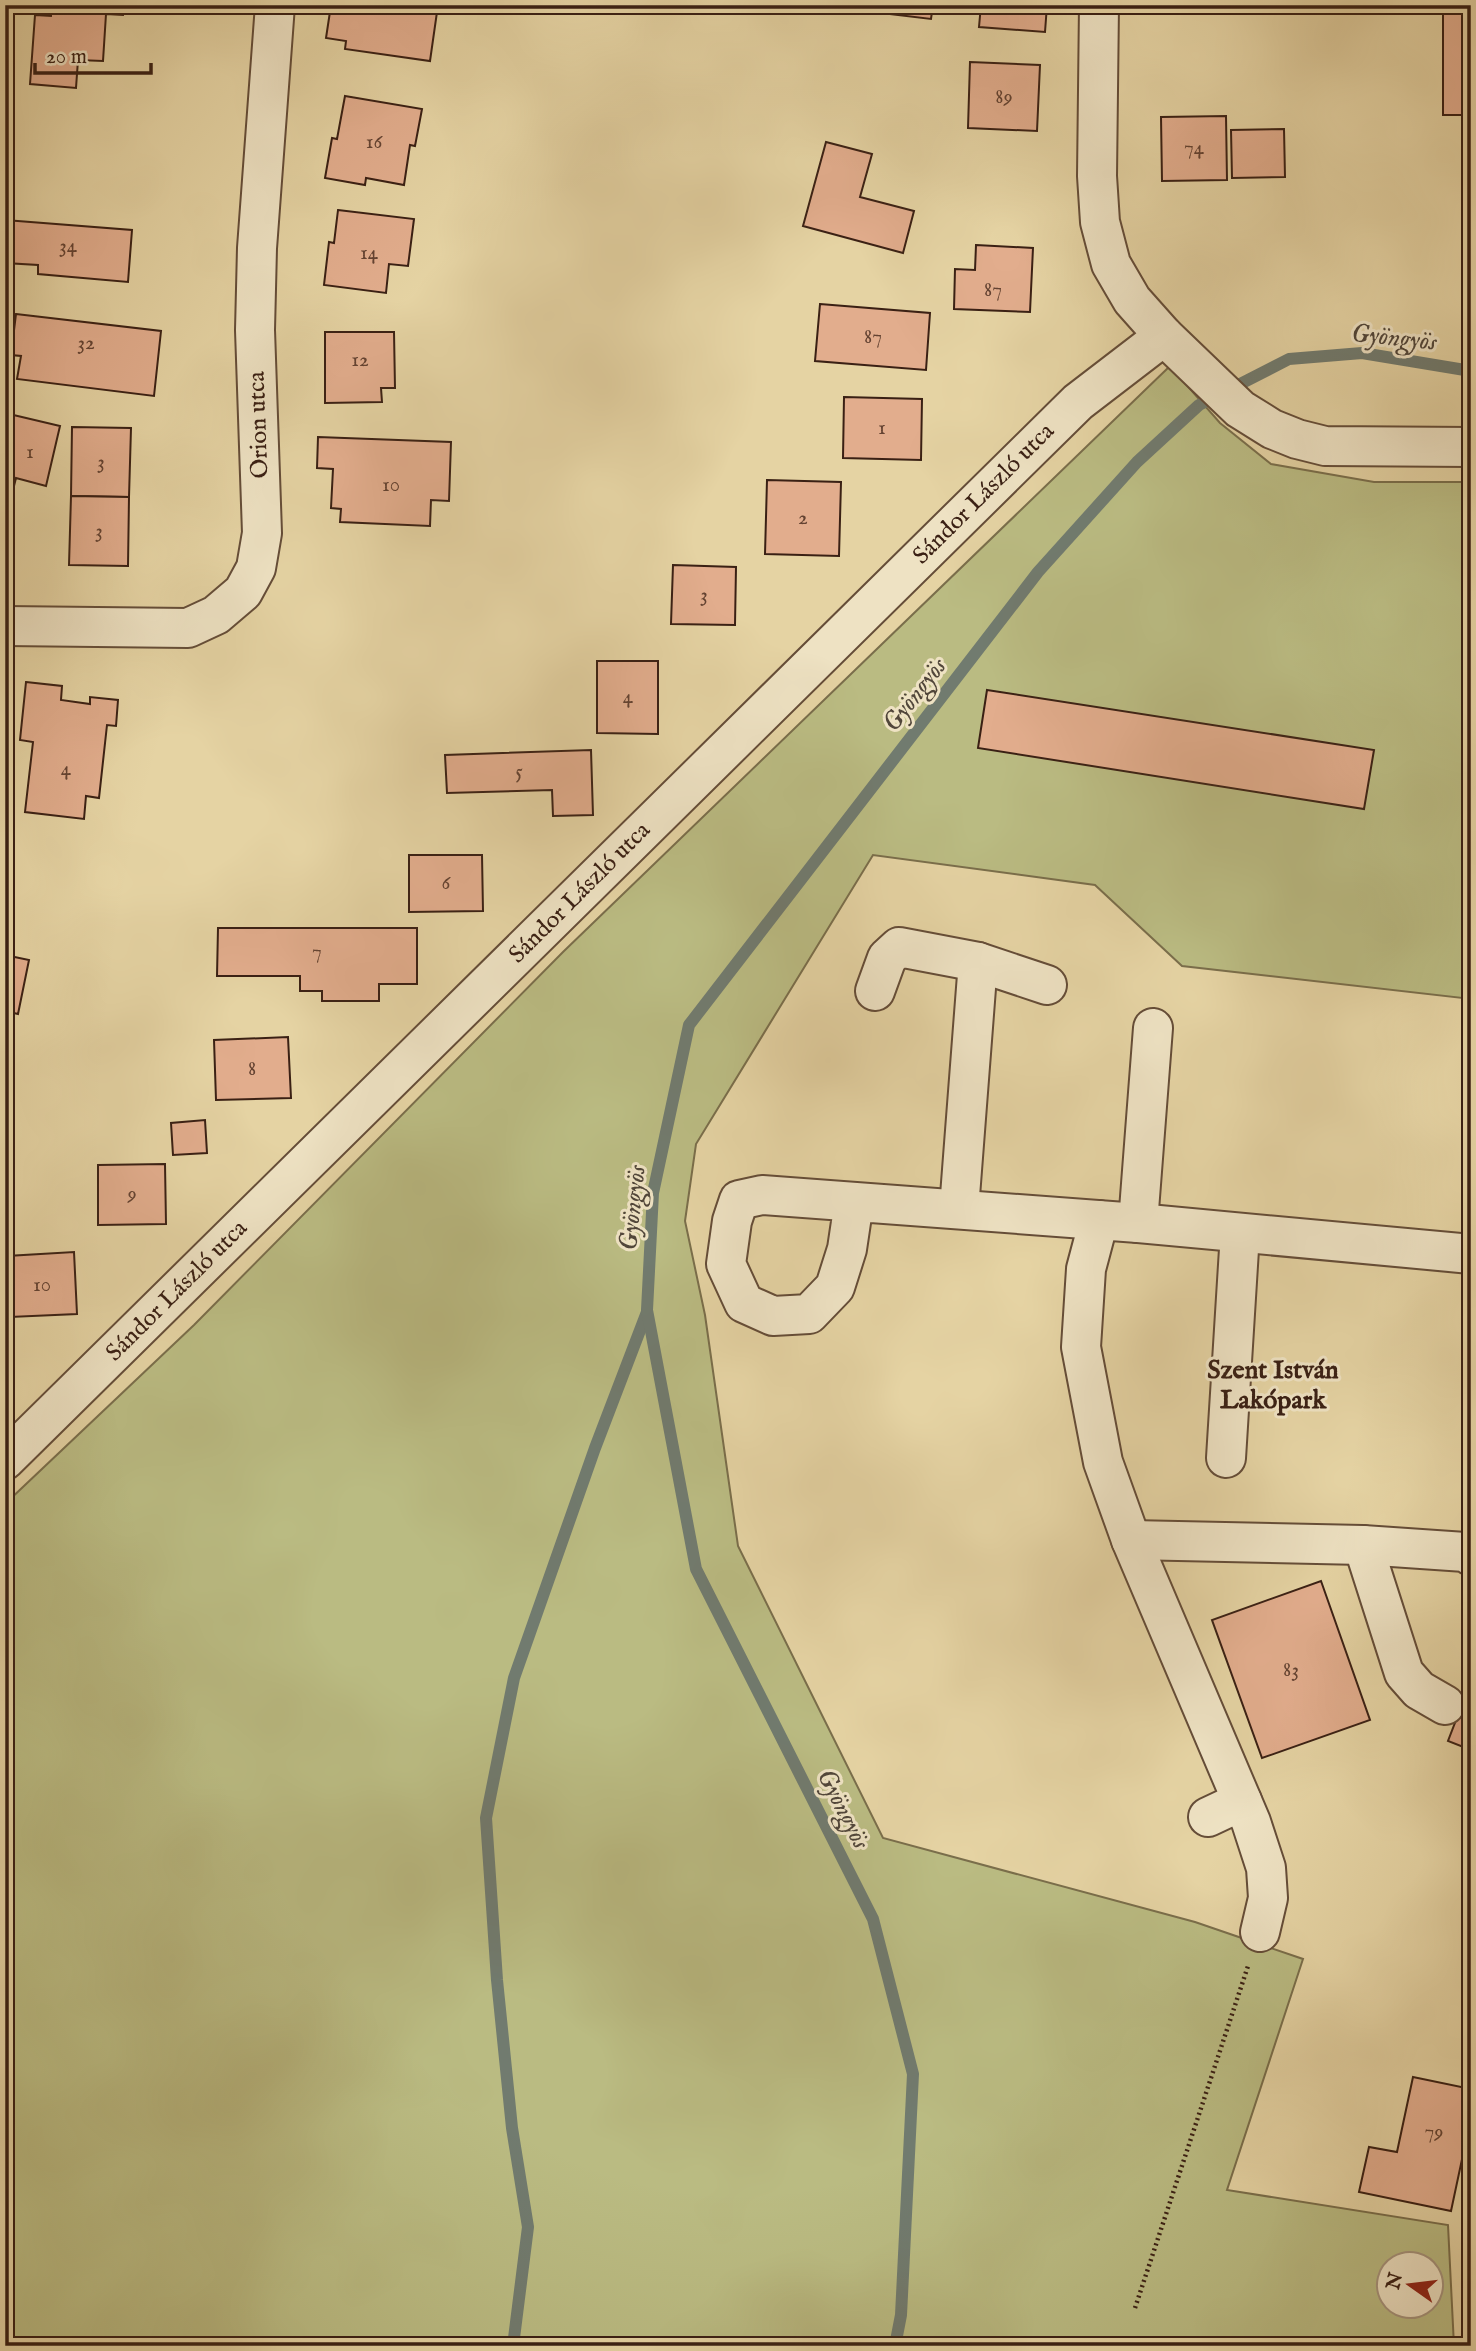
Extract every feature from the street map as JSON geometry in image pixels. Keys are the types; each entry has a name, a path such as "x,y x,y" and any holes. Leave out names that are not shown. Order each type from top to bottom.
{"street":[{"name":"Orion utca","path":"5,626 188,628 216,615 243,592 256,568 262,533 255,330 257,248 275,5"},
{"path":"1099,5 1097,176 1100,222 1111,264 1132,300 1164,337 1240,409 1272,429 1325,446 1471,447"},
{"name":"Sándor László utca","path":"5,1460 1077,402 1164,337"},
{"path":"875,990 887,958 899,947 978,962 1047,985"},
{"path":"959,1209 978,962"},
{"path":"1138,1223 1153,1028"},
{"path":"854,1202 1138,1223 1471,1254"},
{"path":"1099,1220 1086,1269 1081,1347 1103,1462 1144,1540 1266,1868 1268,1898 1256,1943"},
{"path":"1226,1458 1240,1233"},
{"path":"1144,1540 1363,1545 1465,1552 1471,1556"},
{"path":"1363,1545 1404,1673 1419,1690 1444,1705"},
{"path":"1208,1817 1242,1801"}],"path":[{"path":"1135,2308 1256,1943"}],"green space":[{"path":"1170,366 1220,423 1271,464 1374,482 1471,482 1471,999 1182,966 1095,885 873,855 696,1144 685,1221 705,1315 738,1546 883,1838 1195,1922 1303,1959 1227,2190 1448,2225 1454,2346 5,2346 5,1504 194,1325 563,952"}],"building":[{"path":"52,5 124,5 123,15 106,14 103,61 78,60 76,88 30,84 35,15 51,16"},
{"path":"331,5 438,5 430,61 345,49 346,41 326,38"},
{"path":"840,5 933,5 931,19 840,8"},
{"path":"981,5 1047,5 1045,32 979,27"},
{"path":"1443,13 1471,13 1471,115 1443,115"},
{"path":"970,62 1040,65 1037,131 968,128"},
{"path":"345,96 422,109 415,146 410,145 404,185 366,178 365,185 325,178 332,138 337,139"},
{"path":"1226,116 1227,180 1162,181 1161,117"},
{"path":"1284,129 1285,177 1232,178 1231,130"},
{"path":"826,142 872,154 860,197 914,211 903,253 803,226"},
{"path":"338,210 414,219 408,266 389,264 386,293 324,285 329,242 334,243"},
{"path":"5,220 132,230 128,282 38,274 38,265 5,263"},
{"path":"976,245 1033,248 1030,312 954,309 955,269 975,270"},
{"path":"820,304 930,313 926,370 815,361"},
{"path":"16,314 161,331 154,396 17,379 21,356 11,355"},
{"path":"325,332 394,332 395,388 381,388 382,402 325,403"},
{"path":"844,397 922,399 921,460 843,458"},
{"path":"5,413 60,426 46,486 16,478 5,522"},
{"path":"72,427 131,428 129,497 71,496"},
{"path":"318,437 451,442 449,501 431,500 430,526 340,522 341,509 331,508 333,469 317,468"},
{"path":"767,480 841,482 839,556 765,554"},
{"path":"71,496 129,497 128,566 69,565"},
{"path":"673,565 736,567 735,625 671,624"},
{"path":"597,661 658,661 658,734 597,733"},
{"path":"26,682 62,686 61,700 90,704 90,697 118,700 116,726 107,725 99,798 86,796 84,819 25,812 33,742 20,740"},
{"path":"987,690 1374,750 1364,809 978,748"},
{"path":"1471,722 1471,759 1464,758"},
{"path":"591,750 593,815 553,816 552,790 447,793 445,755"},
{"path":"409,855 482,855 483,911 409,912"},
{"path":"218,928 417,928 417,984 379,984 379,1001 322,1001 322,991 300,991 300,976 217,976"},
{"path":"5,955 29,960 18,1014 5,1011"},
{"path":"288,1037 291,1098 216,1100 214,1040"},
{"path":"205,1120 207,1153 173,1155 171,1123"},
{"path":"165,1164 166,1224 98,1225 98,1165"},
{"path":"74,1252 77,1314 10,1317 7,1256"},
{"path":"1321,1581 1370,1720 1262,1758 1212,1620"},
{"path":"1468,1689 1471,1690 1471,1750 1448,1741"},
{"path":"1413,2077 1471,2089 1471,2117 1451,2211 1359,2192 1369,2147 1397,2152"}],"waterway":[{"name":"Gyöngyös","path":"895,2346 901,2315 913,2074 873,1919 696,1569 647,1310 653,1193 689,1025 1038,572 1137,462 1199,405 1289,359 1362,353 1471,371"},
{"name":"Gyöngyös","path":"513,2346 528,2227 512,2128 497,1980 486,1818 514,1678 595,1448 647,1312"}],"district":[{"name":"Szent István Lakópark","path":"1273,1385"}]}
